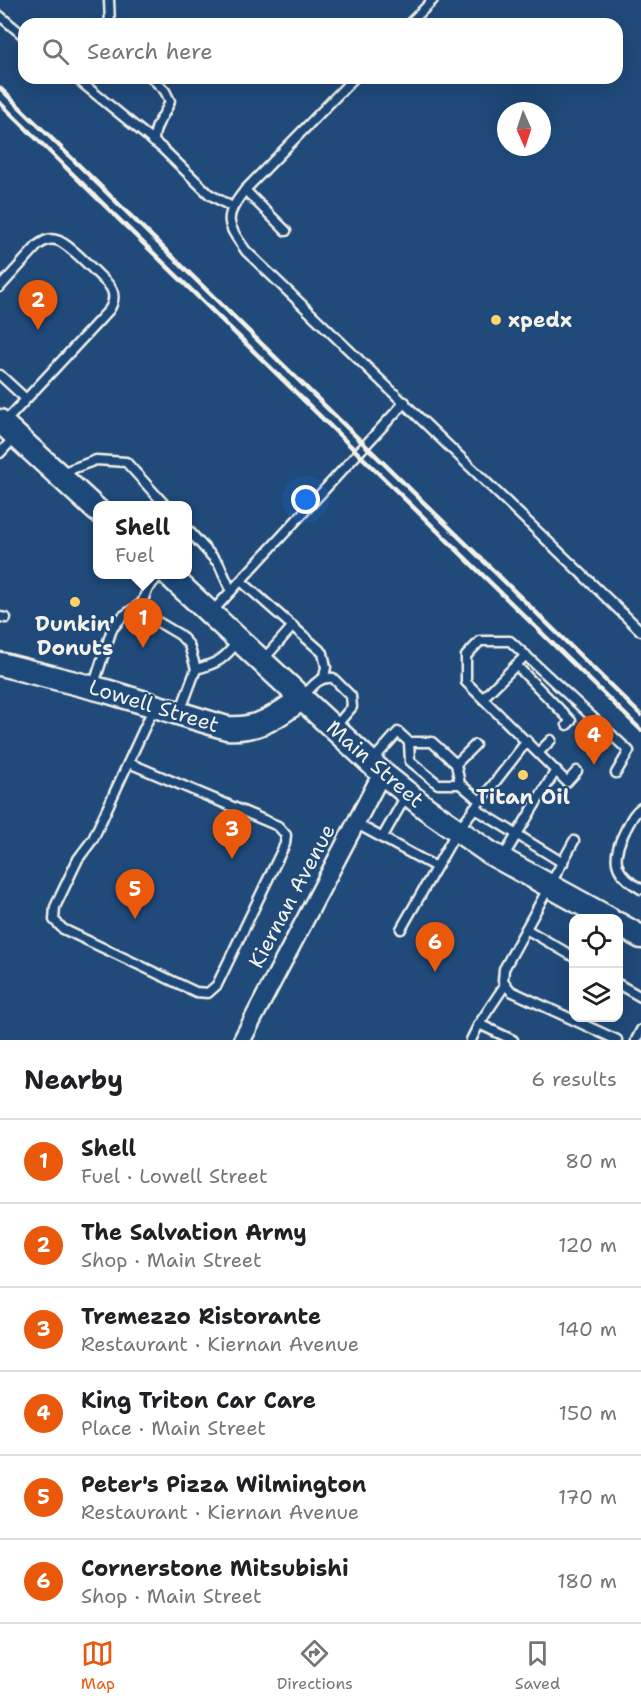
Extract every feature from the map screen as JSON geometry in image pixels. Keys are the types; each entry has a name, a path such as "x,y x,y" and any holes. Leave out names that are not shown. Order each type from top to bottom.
{"main road":[{"path":"6,427 93,506"},
{"name":"Main Street","path":"173,579 376,768 407,793 457,831 502,860 601,914"},
{"name":"Lowell Street","path":"0,664 93,687 227,728 242,729 256,726 270,720 301,699"},
{"path":"623,927 641,937"}],"street":[{"name":"Kiernan Avenue","path":"242,1040 356,823 376,768"}],"lane":[{"path":"109,0 110,18"},
{"path":"415,18 434,0"},
{"path":"0,16 18,31"},
{"path":"83,84 154,142 209,194 232,207"},
{"path":"154,142 158,123 168,109 170,101 158,84"},
{"path":"348,84 245,190 232,207 230,227 246,251 641,631"},
{"path":"245,190 286,231"},
{"path":"0,286 38,245 45,240 53,239 65,244 110,287 113,294 113,303 109,310 26,399 6,427 0,453"},
{"path":"0,375 26,399"},
{"path":"210,613 405,402"},
{"path":"58,474 96,460 126,462 161,501"},
{"path":"192,534 219,564 231,591"},
{"path":"93,687 112,629 123,616 142,603 147,590 156,579"},
{"path":"241,581 323,653 326,666 324,677"},
{"path":"142,603 148,616 180,635 189,645 196,669 179,714"},
{"path":"262,662 293,627"},
{"path":"196,669 215,664 225,658 239,640"},
{"path":"577,771 567,782 466,682 466,656 480,641 510,640 629,751 616,773"},
{"path":"483,698 526,655"},
{"path":"516,665 571,721 567,725"},
{"path":"301,699 317,681 324,677 333,678 351,696 352,707 333,728"},
{"path":"129,763 278,826 286,835 285,844 217,985 204,994 63,929 56,924 54,916 55,908 83,853 93,839 154,706"},
{"path":"376,768 398,732 410,742 432,742 456,764 460,783 477,805 563,863"},
{"path":"596,752 612,735"},
{"path":"539,752 551,740"},
{"path":"401,929 457,831 527,741"},
{"path":"410,742 410,761 438,784 460,783"},
{"path":"456,764 475,745"},
{"path":"502,860 556,770"},
{"path":"382,838 407,793"},
{"path":"641,808 634,814 620,842 616,859 623,876 641,889"},
{"path":"356,823 436,867"},
{"path":"574,842 503,973 505,985 511,991 617,1040"},
{"path":"526,929 569,955"},
{"path":"471,1040 479,1023 505,985"},
{"path":"623,987 641,997"},
{"path":"479,1023 513,1040"},
{"path":"636,1040 641,1030"}],"railway":[{"path":"0,88 641,715"},
{"path":"0,103 641,730"}],"place":[{"name":"xpedx","path":"496,320"},
{"name":"The Salvation Army","path":"38,330"},
{"name":"Dunkin' Donuts","path":"75,602"},
{"name":"Shell","path":"143,648"},
{"name":"King Triton Car Care","path":"594,765"},
{"name":"Titan Oil","path":"523,775"},
{"name":"Tremezzo Ristorante","path":"232,859"},
{"name":"Peter's Pizza Wilmington","path":"135,919"},
{"name":"Cornerstone Mitsubishi","path":"435,972"}]}
